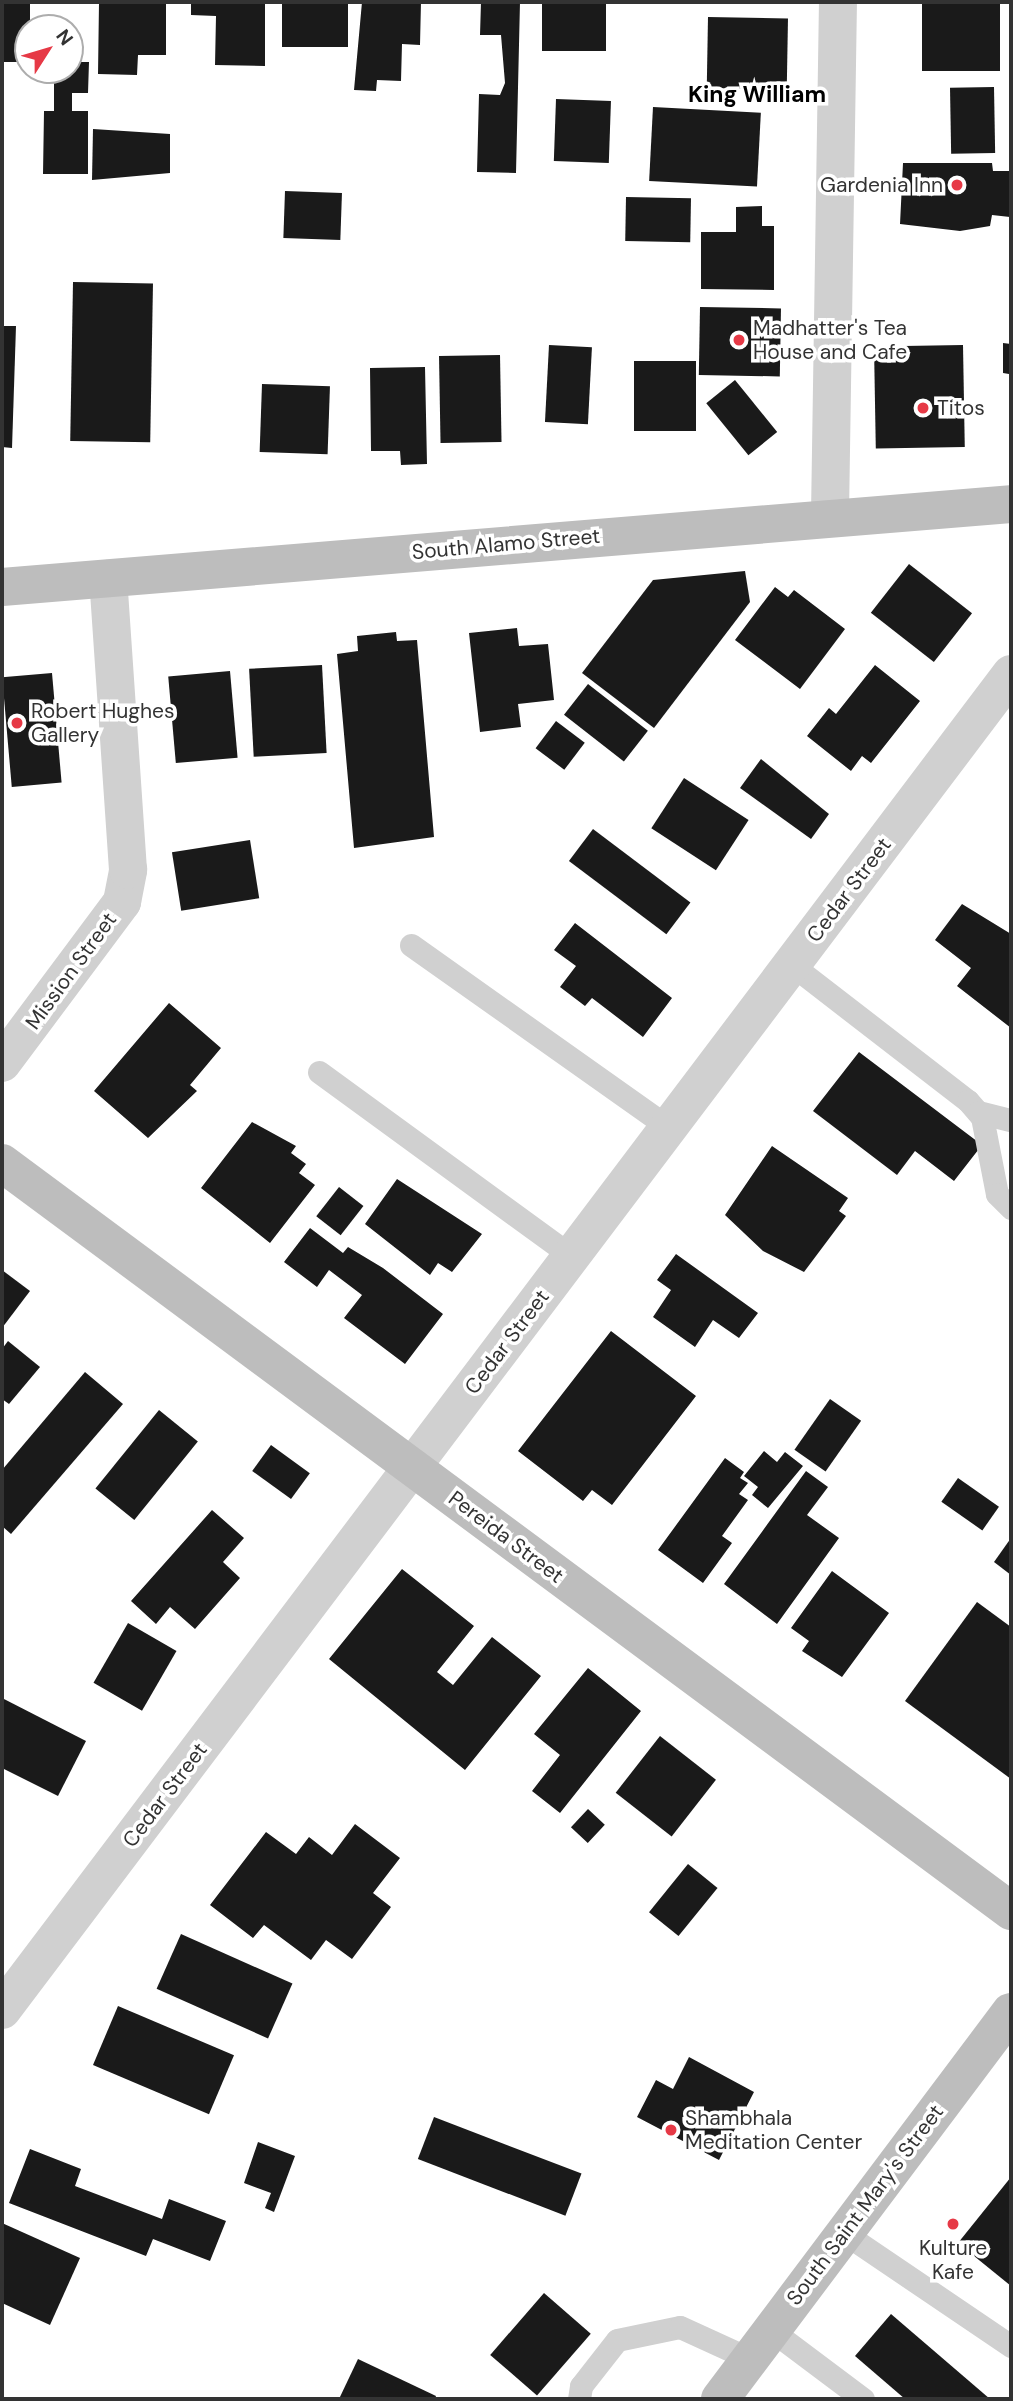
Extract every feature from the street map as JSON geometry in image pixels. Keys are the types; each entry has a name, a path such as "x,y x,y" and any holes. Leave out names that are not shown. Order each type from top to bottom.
{"main road":[{"name":"South Alamo Street","path":"2,587 830,515 1011,504"},
{"name":"Pereida Street","path":"2,1163 1011,1911"},
{"name":"South Saint Mary's Street","path":"720,2399 1011,2012"}],"street":[{"path":"830,515 838,2"},
{"name":"Mission Street","path":"2,1063 122,902 128,870 108,579"},
{"name":"Cedar Street","path":"2,2010 1011,674"}],"lane":[{"path":"411,945 669,1128"},
{"path":"792,965 978,1112 1011,1120"},
{"path":"318,1072 571,1256"},
{"path":"978,1112 997,1194 1011,1208"},
{"path":"844,2233 1011,2346"},
{"path":"579,2399 581,2386 617,2340 680,2327 761,2345 863,2399"}],"building":[{"path":"2,2 30,2 30,14 14,14 14,62 2,62"},
{"path":"99,2 166,2 166,55 138,55 137,75 98,74"},
{"path":"191,2 265,2 265,66 215,65 216,16 191,15"},
{"path":"282,2 348,2 348,47 282,47"},
{"path":"362,2 421,2 420,45 402,44 401,81 377,80 376,91 354,90"},
{"path":"481,2 520,2 516,173 477,172 479,94 500,95 505,83 501,35 480,35"},
{"path":"542,2 606,2 606,51 542,51"},
{"path":"922,2 1000,2 1000,71 922,71"},
{"path":"708,17 788,18 787,89 707,88"},
{"path":"84,62 89,62 88,93 72,93 72,111 88,111 88,174 43,174 44,111 54,111 54,84 84,84"},
{"path":"994,87 995,153 951,154 950,88"},
{"path":"556,99 611,101 609,163 554,161"},
{"path":"653,107 761,113 757,187 649,181"},
{"path":"93,129 170,134 170,173 92,180"},
{"name":"Gardenia Inn","path":"903,163 992,163 993,171 1011,171 1010,217 992,215 990,226 960,231 900,224"},
{"path":"285,191 342,193 340,240 283,238"},
{"path":"626,197 691,198 690,242 625,241"},
{"path":"762,206 762,226 774,226 774,290 701,289 701,232 736,232 736,207"},
{"path":"73,282 153,283 150,442 70,441"},
{"path":"700,307 781,308 780,376 699,375"},
{"path":"2,326 16,326 12,448 2,447"},
{"path":"1003,343 1011,344 1011,422 1009,374 1003,373"},
{"path":"549,345 592,347 588,424 545,422"},
{"path":"963,345 965,447 876,449 874,347"},
{"path":"500,355 502,442 441,443 439,356"},
{"path":"634,361 696,361 696,431 634,431"},
{"path":"425,367 427,464 401,465 400,451 371,451 370,368"},
{"path":"735,380 777,432 748,455 706,403"},
{"path":"262,384 330,386 328,454 260,452"},
{"path":"909,564 972,613 934,662 871,613"},
{"path":"745,571 750,602 654,728 582,673 653,580"},
{"path":"775,587 788,597 794,590 845,629 800,689 735,640"},
{"path":"517,628 519,646 548,644 554,700 518,704 521,727 480,732 469,633"},
{"path":"396,632 397,641 417,640 434,837 354,848 337,654 358,651 357,636"},
{"path":"322,665 327,753 254,757 249,669"},
{"path":"875,665 920,701 871,763 862,756 851,771 807,736 829,708 836,714"},
{"path":"230,671 238,758 176,763 168,676"},
{"path":"52,673 62,783 12,787 2,677"},
{"path":"588,684 648,731 624,762 564,715"},
{"path":"556,721 585,743 564,770 536,748"},
{"path":"761,759 829,814 811,839 740,788"},
{"path":"684,778 749,820 716,870 651,828"},
{"path":"593,829 690,902 666,934 569,861"},
{"path":"250,840 259,898 181,911 172,852"},
{"path":"962,904 1011,934 1011,1028 957,986 971,968 935,940"},
{"path":"575,923 672,998 643,1037 592,998 585,1006 560,987 576,966 554,950"},
{"path":"169,1003 221,1048 190,1085 197,1091 148,1138 94,1091"},
{"path":"859,1052 982,1145 954,1181 915,1151 897,1175 813,1111"},
{"path":"252,1122 296,1146 291,1153 306,1164 299,1173 315,1185 270,1243 201,1188"},
{"path":"772,1146 848,1198 839,1211 846,1216 804,1272 763,1251 725,1215"},
{"path":"397,1179 482,1234 452,1272 438,1263 430,1275 365,1224"},
{"path":"339,1187 363,1206 341,1235 316,1216"},
{"path":"310,1228 343,1253 348,1247 383,1268 443,1314 405,1364 344,1318 362,1295 329,1270 317,1287 284,1262"},
{"path":"676,1254 758,1313 739,1338 713,1320 695,1347 653,1317 671,1290 657,1280"},
{"path":"2,1270 30,1291 2,1328"},
{"path":"611,1331 696,1396 612,1505 592,1490 583,1501 518,1451"},
{"path":"8,1341 40,1367 9,1404 2,1399 2,1349"},
{"path":"85,1372 123,1404 11,1534 2,1526 2,1470"},
{"path":"830,1399 861,1421 826,1472 794,1450"},
{"path":"159,1410 198,1441 134,1520 95,1488"},
{"path":"271,1445 310,1473 291,1499 252,1471"},
{"path":"764,1451 777,1462 785,1452 803,1466 768,1508 752,1495 758,1487 744,1476"},
{"path":"725,1458 744,1472 740,1478 748,1483 739,1494 748,1500 722,1536 732,1543 703,1583 658,1550"},
{"path":"806,1471 828,1487 807,1515 839,1538 777,1624 724,1584"},
{"path":"958,1478 999,1507 982,1530 941,1502"},
{"path":"212,1510 244,1538 223,1562 240,1578 195,1629 170,1607 156,1624 131,1601"},
{"path":"1011,1538 1011,1575 994,1562"},
{"path":"402,1569 474,1626 437,1672 453,1685 492,1637 541,1676 465,1770 329,1659"},
{"path":"832,1571 889,1613 842,1677 802,1651 809,1641 791,1628"},
{"path":"977,1602 1011,1627 1011,1779 905,1701"},
{"path":"128,1623 176,1651 142,1711 94,1683"},
{"path":"588,1668 641,1711 560,1813 532,1791 560,1755 534,1734"},
{"path":"2,1698 86,1741 58,1796 2,1768"},
{"path":"660,1736 716,1780 672,1836 616,1793"},
{"path":"588,1809 605,1825 588,1843 571,1827"},
{"path":"355,1824 400,1858 373,1893 391,1907 352,1959 326,1940 311,1960 264,1925 253,1938 210,1905 266,1832 296,1854 309,1837 332,1855"},
{"path":"688,1864 718,1888 679,1936 649,1912"},
{"path":"181,1934 292,1984 268,2038 157,1989"},
{"path":"118,2006 234,2055 209,2114 93,2065"},
{"path":"689,2057 754,2092 719,2160 637,2117 656,2080 673,2089"},
{"path":"434,2117 582,2174 565,2216 418,2159"},
{"path":"258,2142 295,2156 274,2212 265,2208 271,2193 244,2183"},
{"path":"30,2149 81,2169 75,2186 162,2219 169,2199 226,2221 210,2261 153,2239 146,2256 9,2203"},
{"path":"1011,2177 1011,2286 958,2243"},
{"path":"2,2223 80,2258 50,2325 2,2303"},
{"path":"544,2293 591,2334 537,2396 490,2355"},
{"path":"891,2314 990,2399 905,2399 855,2356"},
{"path":"358,2359 436,2396 435,2399 339,2399"}],"place":[{"name":"Gardenia Inn","path":"957,185"},
{"name":"Madhatter's Tea House and Cafe","path":"739,340"},
{"name":"Titos","path":"923,408"},
{"name":"Robert Hughes Gallery","path":"17,723"},
{"name":"Shambhala Meditation Center","path":"671,2130"},
{"name":"Kulture Kafe","path":"953,2224"}],"district":[{"name":"King William","path":"757,94"}]}
